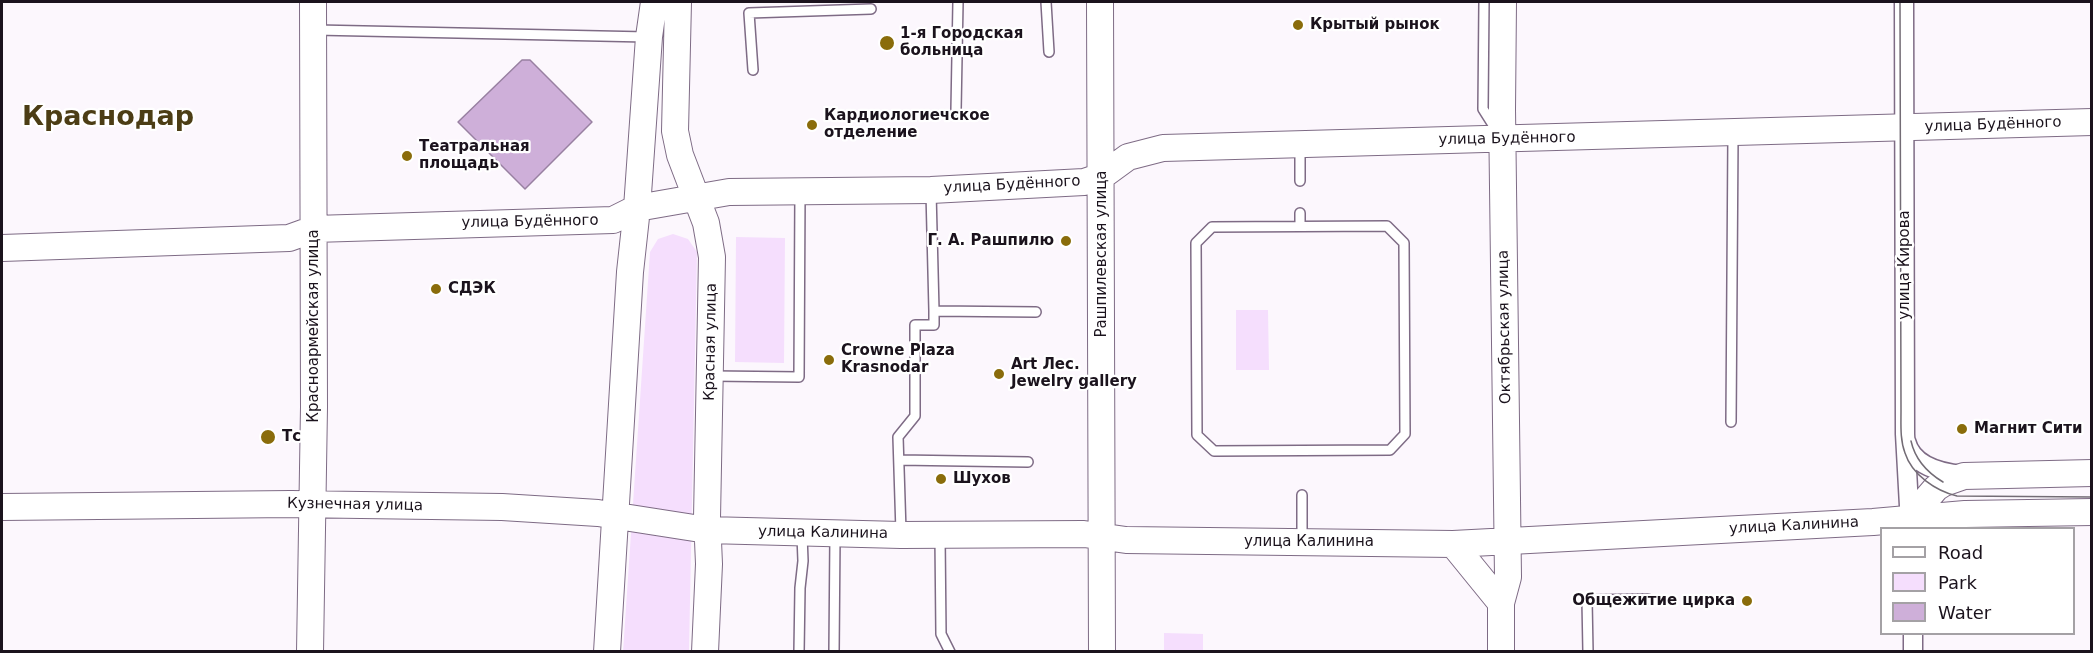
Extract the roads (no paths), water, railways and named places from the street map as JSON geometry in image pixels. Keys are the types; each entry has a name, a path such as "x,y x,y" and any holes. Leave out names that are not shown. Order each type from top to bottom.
{"street":[{"name":"Красноармейская улица","path":"310,651 314,229 313,2"},
{"path":"607,651 630,272 654,2"},
{"name":"Красная улица","path":"678,2 675,131 680,154 698,196 706,222 712,257 707,530 709,564 705,651"},
{"name":"Рашпилевская улица","path":"1100,2 1102,651"},
{"name":"Октябрьская улица","path":"1503,2 1508,139 1513,540 1517,651"},
{"name":"Октябрьская улица","path":"1508,139 1515,2"},
{"name":"улица Кирова","path":"1904,2 1905,434 1910,523"},
{"path":"649,38 678,39"},
{"name":"улица Будённого","path":"2,248 289,238 314,229 613,220 637,208 729,192 931,190 1084,182 1102,176 1128,157 1163,148 2091,122"},
{"path":"1905,434 1907,446 1915,458 1936,470 1964,476 2091,473"},
{"path":"1910,523 1936,488 1964,476"},
{"name":"Кузнечная улица","path":"2,507 312,504 502,507 598,513 707,530"},
{"name":"улица Калинина","path":"707,530 901,535 1103,535 1126,540 1453,544 1849,524 1910,523 1965,514 2091,512"},
{"name":"Октябрьская улица","path":"1502,651 1501,603 1508,577 1513,540"},
{"path":"1453,544 1501,603"},
{"path":"1913,635 1913,651"}],"lane":[{"path":"956,110 958,2"},
{"path":"1046,2 1049,52"},
{"path":"1484,2 1483,109 1508,139"},
{"path":"753,70 749,13 849,5 871,9"},
{"path":"313,30 649,38"},
{"path":"1731,422 1733,133"},
{"path":"1300,144 1300,181"},
{"path":"710,376 799,377 800,190"},
{"path":"901,535 898,437 915,416 915,325 934,325 931,190"},
{"path":"1300,213 1300,226"},
{"path":"1300,226 1387,226 1404,243 1405,434 1390,450 1302,456 1214,452 1197,435 1196,243 1212,227 1300,226"},
{"path":"934,311 1036,312"},
{"path":"899,460 1028,462"},
{"path":"1302,495 1302,542"},
{"path":"799,651 802,533"},
{"path":"834,651 834,577 837,561 835,534"},
{"path":"940,534 940,634 950,651"},
{"path":"1588,651 1587,600 1648,599"}],"water":[{"path":"522,60 530,60 592,122 525,189 458,122"}],"tram line":[{"path":"1900,2 1901,427 1902,443 1908,461 1926,481 1957,496 2092,497"},
{"path":"1911,441 1923,465 1943,482"}],"place":[{"name":"Крытый рынок","path":"1298,25"},
{"name":"1-я Городская больница","path":"887,43"},
{"name":"Кардиологиечское отделение","path":"812,125"},
{"name":"Театральная площадь","path":"407,156"},
{"name":"Г. А. Рашпилю","path":"1066,241"},
{"name":"СДЭК","path":"436,289"},
{"name":"Crowne Plaza Krasnodar","path":"829,360"},
{"name":"Art Лес. Jewelry gallery","path":"999,374"},
{"name":"Магнит Сити","path":"1962,429"},
{"name":"Тс","path":"268,437"},
{"name":"Шухов","path":"941,479"},
{"name":"Общежитие цирка","path":"1747,601"}],"district":[{"name":"Краснодар","path":"108,118"}]}
